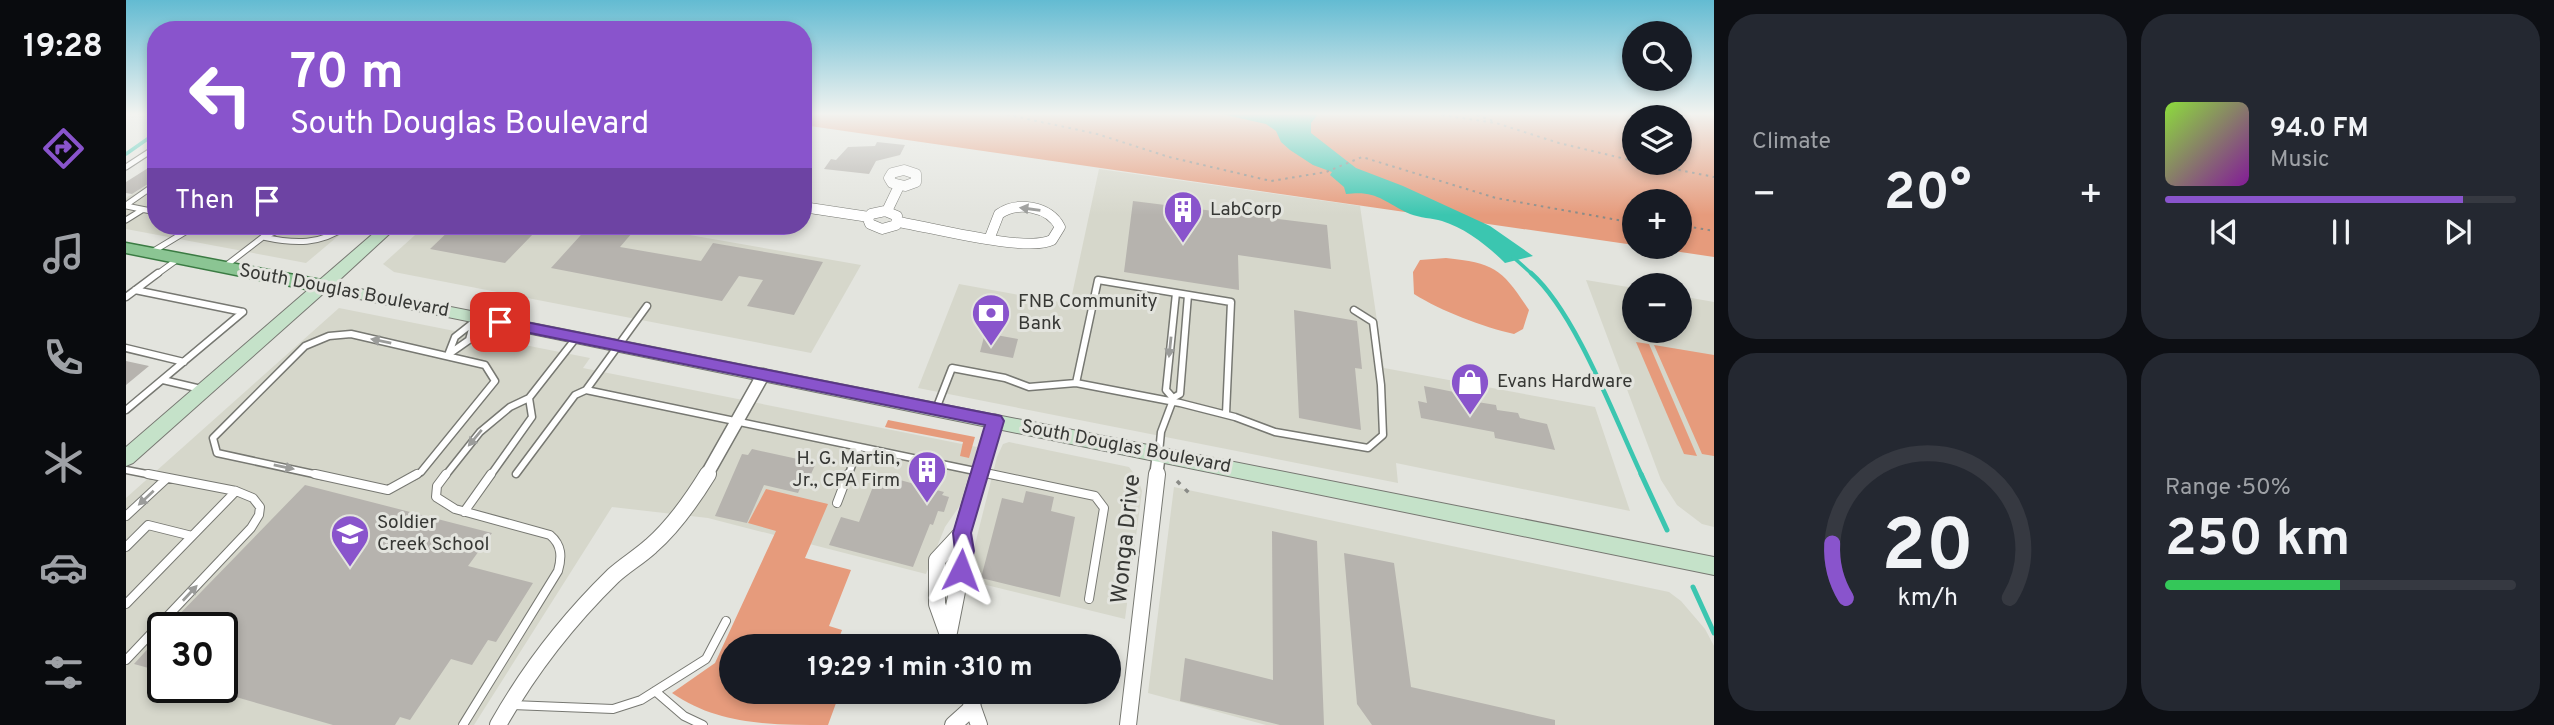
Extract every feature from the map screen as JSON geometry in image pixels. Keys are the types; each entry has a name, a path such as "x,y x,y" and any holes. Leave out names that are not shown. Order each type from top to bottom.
{"main road":[{"path":"126,458 380,235"},
{"name":"South Douglas Boulevard","path":"126,248 321,286 476,322 618,346 1714,566"}],"street":[{"path":"887,211 899,186"},
{"path":"812,208 869,217 876,212 887,211 897,215 898,222"},
{"path":"869,217 870,224 881,229 892,227 898,222 990,237 1045,243 1057,236 1060,227 1055,217 1049,213 1009,208 998,215 990,237"},
{"path":"498,725 539,660 574,617 618,571 656,542 688,502 738,422 763,375"},
{"path":"948,634 937,604 937,560 962,533 995,421"},
{"name":"Wonga Drive","path":"1128,725 1159,454"},
{"path":"951,634 965,551 962,533"},
{"path":"953,725 967,704"},
{"path":"972,704 979,725"}],"lane":[{"path":"126,167 147,153"},
{"path":"126,205 147,190"},
{"path":"126,205 147,211"},
{"path":"126,220 142,210"},
{"path":"150,253 180,235"},
{"path":"224,267 268,235"},
{"path":"264,237 301,245 334,235"},
{"path":"126,297 179,258"},
{"path":"1076,383 1098,280 1231,302 1226,414"},
{"path":"126,410 243,312 135,290"},
{"name":"Wonga Drive","path":"1172,399 1166,390 1176,293"},
{"name":"Wonga Drive","path":"1159,454 1161,432 1172,399 1180,394 1188,295"},
{"path":"516,474 575,396 586,390 647,306"},
{"path":"936,409 952,368 1005,378 1029,387 1076,383 1172,399 1226,414 1275,432 1368,448 1383,435 1381,385 1373,322 1354,310"},
{"path":"448,355 485,365 495,381 421,472 388,490 217,453 213,438 305,346 329,336 351,334 448,355 470,340 476,322"},
{"path":"463,725 558,571 561,554 556,539 550,535 464,512 439,500 436,494 439,483 480,432 510,407 529,398 576,338"},
{"path":"126,348 184,362"},
{"path":"163,380 203,389"},
{"path":"586,390 1095,496 1104,508 1089,599"},
{"path":"464,512 532,417 529,398"},
{"path":"838,503 859,446"},
{"path":"126,470 236,491 253,498 260,507 259,515 251,528 126,660"},
{"path":"126,516 166,479"},
{"path":"126,604 236,491"},
{"path":"126,547 148,525 192,536"},
{"path":"510,704 613,709 641,700 706,659 726,621"},
{"path":"655,691 669,706 702,725"}],"path":[{"path":"1137,147 1271,181 1326,172 1362,157 1496,198 1622,221"},
{"path":"1575,147 1622,158"},
{"path":"1692,173 1714,177"},
{"path":"1692,227 1714,231"},
{"path":"1177,481 1191,495"}],"shaded area":[{"path":"954,147 1622,147 1622,175 1692,175 1692,147 1714,147 1714,257 1692,254 1692,189 1622,189 1622,243"},
{"path":"1286,147 1329,147 1356,168 1403,186 1490,226 1533,256 1505,263 1476,238 1451,224 1410,214 1372,195 1346,194 1344,187 1330,175 1332,172 1313,165"},
{"path":"1099,169 1360,206 1384,368 1595,407 1630,511 1396,463 1398,483 918,388 959,284 1070,304"},
{"path":"147,185 147,233 126,229 126,198"},
{"path":"158,235 339,235 306,263"},
{"path":"415,235 689,235 861,265 811,353 394,272 383,264"},
{"path":"1446,258 1476,262 1496,270 1504,277 1529,310 1523,329 1514,334 1489,327 1449,312 1414,294 1413,272 1420,260"},
{"path":"1586,280 1622,286 1622,343 1692,343 1692,298 1714,302 1714,527 1702,524 1677,505 1661,480"},
{"name":"Soldier Creek School","path":"339,308 590,358 583,368 977,447 965,498 945,527 926,574 708,518 612,507 474,725 126,725 126,498"},
{"path":"1636,343 1649,344 1697,456 1684,454"},
{"path":"1654,345 1714,355 1714,456 1702,454"},
{"path":"888,420 975,437 969,458 960,456 963,442 885,427"},
{"path":"1009,442 1129,467 1138,479 1142,491 1125,619 966,580 997,457 1003,444"},
{"path":"1174,487 1669,592 1681,601 1705,629 1714,646 1714,725 1266,725 1148,693"},
{"path":"766,489 828,504 805,558 851,570 829,626 842,630 840,634 728,634 776,531 748,523"},
{"path":"719,654 719,704 836,704 828,725 746,721 708,712 672,693 715,663"}],"building":[{"path":"848,147 904,147 900,155 876,161 869,174 824,169 831,159 836,160"},
{"path":"147,169 147,185 132,194 126,193 126,182"},
{"name":"LabCorp","path":"1133,201 1327,225 1331,269 1238,255 1239,290 1124,272"},
{"path":"445,235 532,235 505,263 430,249"},
{"path":"581,235 630,235 620,247 701,261 713,243 823,262 794,315 747,306 763,280 739,276 722,301 551,268"},
{"path":"1294,310 1357,321 1362,369 1355,368 1361,430 1299,418"},
{"name":"FNB Community Bank","path":"985,333 1018,339 1013,358 980,352"},
{"path":"126,361 149,366 126,385"},
{"name":"Evans Hardware","path":"1424,386 1464,394 1465,400 1496,405 1497,410 1518,413 1520,418 1547,424 1555,450 1495,438 1494,432 1421,418 1418,401 1427,403"},
{"path":"752,449 816,463 806,485 802,484 798,493 764,485 747,523 715,516 742,454 748,455"},
{"path":"878,474 944,492 942,495 949,497 944,512 938,511 933,525 930,524 913,567 829,545 841,517 859,522"},
{"path":"305,485 492,533 468,566 533,583 496,642 488,640 472,665 451,659 410,720 400,717 395,725 333,725 238,698 238,612 182,612"},
{"path":"1026,491 1054,497 1051,511 1075,517 1060,597 981,578 1002,498 1023,503"},
{"path":"1272,531 1317,541 1324,725 1280,725 1180,701 1185,658 1273,680"},
{"path":"1344,553 1394,563 1411,687 1555,720 1555,725 1372,725 1357,704"},
{"path":"147,650 147,668 134,664"}],"waterway":[{"path":"126,154 136,147"},
{"path":"1513,257 1532,274"},
{"path":"1532,274 1548,291 1579,340 1642,476"},
{"path":"1641,474 1667,530"},
{"path":"1693,587 1714,633"}],"place":[{"name":"LabCorp","path":"1183,244"},
{"name":"FNB Community Bank","path":"991,347"},
{"name":"Evans Hardware","path":"1470,416"},
{"name":"H. G. Martin, Jr., CPA Firm","path":"927,504"},
{"name":"Soldier Creek School","path":"350,568"}],"route":[{"path":"500,322 995,421 962,533 965,551 961,570"}]}
